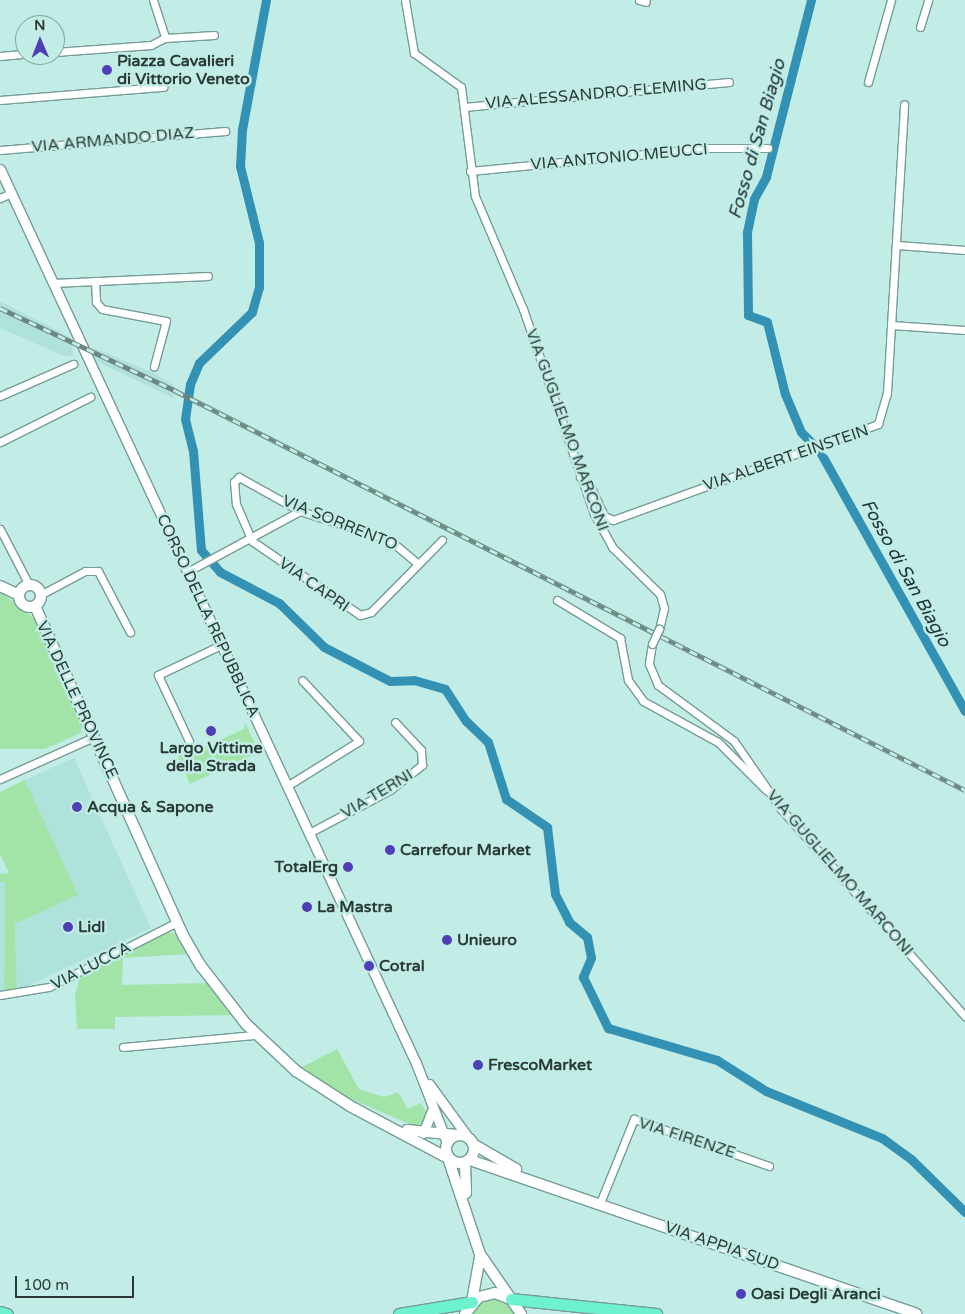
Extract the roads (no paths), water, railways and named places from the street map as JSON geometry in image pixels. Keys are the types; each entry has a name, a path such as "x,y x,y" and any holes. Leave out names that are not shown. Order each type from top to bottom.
{"main road":[{"path":"0,586 19,595 22,604 35,606 40,596 29,586 19,595"},
{"name":"VIA DELLE PROVINCE","path":"35,606 177,922 208,976 256,1035 325,1091 399,1128 448,1158 467,1161"},
{"name":"VIA DELLE PROVINCE","path":"399,1128 445,1138"},
{"path":"468,1209 466,1138 445,1138 448,1158 468,1209 480,1254 521,1314"},
{"name":"VIA APPIA SUD","path":"466,1138 528,1177"},
{"name":"VIA APPIA SUD","path":"467,1161 528,1177 916,1314"},
{"path":"465,1314 472,1302 480,1254"},
{"path":"399,1314 472,1302 487,1294 511,1299 656,1314"},
{"path":"0,1312 7,1314"}],"street":[{"path":"154,0 165,38"},
{"name":"VIA GUGLIELMO MARCONI","path":"405,0 414,53 425,66 458,84 464,107 470,171 475,196 524,309 580,477 609,544 660,594 664,608 659,629 652,644 649,664 658,685 728,735 768,791 965,1016"},
{"path":"868,82 891,0"},
{"path":"920,27 928,0"},
{"path":"65,51 148,45 165,38 214,35"},
{"path":"0,56 15,55"},
{"name":"VIA ALESSANDRO FLEMING","path":"464,107 729,82"},
{"path":"0,100 163,87"},
{"name":"VIA ALBERT EINSTEIN","path":"580,477 610,520 872,428 880,422 885,407 897,245 904,104"},
{"name":"VIA ARMANDO DIAZ","path":"0,150 225,131"},
{"name":"VIA ANTONIO MEUCCI","path":"470,171 708,148 768,148"},
{"name":"CORSO DELLA REPUBBLICA","path":"0,169 416,1063 445,1138"},
{"path":"0,198 11,193"},
{"path":"897,245 965,250"},
{"path":"53,283 208,276"},
{"path":"95,281 100,308 166,321 154,366"},
{"path":"891,325 965,330"},
{"path":"0,396 73,364"},
{"path":"0,442 90,397"},
{"name":"VIA SORRENTO","path":"250,538 236,504 233,486 237,478 300,511 390,540 417,562"},
{"path":"188,572 300,511"},
{"path":"0,529 29,586"},
{"name":"VIA CAPRI","path":"250,538 360,616 371,612 417,562 442,540"},
{"path":"40,596 85,571 98,572 130,632"},
{"path":"557,600 620,638 628,680 643,701 718,742 768,791"},
{"path":"189,741 158,675 221,645"},
{"path":"287,786 359,742 302,680"},
{"name":"VIA TERNI","path":"309,833 386,792 422,765 421,750 395,722"},
{"path":"0,779 94,737"},
{"name":"VIA LUCCA","path":"0,995 49,987 177,922"},
{"path":"123,1047 256,1035"},
{"name":"CORSO DELLA REPUBBLICA","path":"416,1063 466,1138"},
{"path":"423,1133 434,1106"},
{"name":"VIA FIRENZE","path":"600,1202 634,1119 769,1166"}],"waterway":[{"path":"266,0 242,129 240,166 259,243 259,287 252,312 199,363 190,384 185,419 193,451 201,550 220,572 279,603 324,647 390,681 414,680 445,689 466,721 488,742 506,799 547,827 555,894 569,922 587,937 591,958 583,977 608,1028 717,1060 766,1091 882,1138 911,1159 965,1212"},
{"name":"Fosso di San Biagio","path":"811,0 766,177 754,199 747,233 748,315 767,322 785,394 801,432 813,444"},
{"name":"Fosso di San Biagio","path":"819,450 965,711"}],"railway":[{"path":"0,308 176,391 965,790"}],"place":[{"name":"Piazza Cavalieri di Vittorio Veneto","path":"107,70"},
{"name":"Largo Vittime della Strada","path":"211,731"},
{"name":"Acqua & Sapone","path":"77,807"},
{"name":"Carrefour Market","path":"390,850"},
{"name":"TotalErg","path":"348,867"},
{"name":"La Mastra","path":"307,907"},
{"name":"Lidl","path":"68,927"},
{"name":"Unieuro","path":"447,940"},
{"name":"Cotral","path":"369,966"},
{"name":"FrescoMarket","path":"478,1065"},
{"name":"Oasi Degli Aranci","path":"741,1294"}]}
